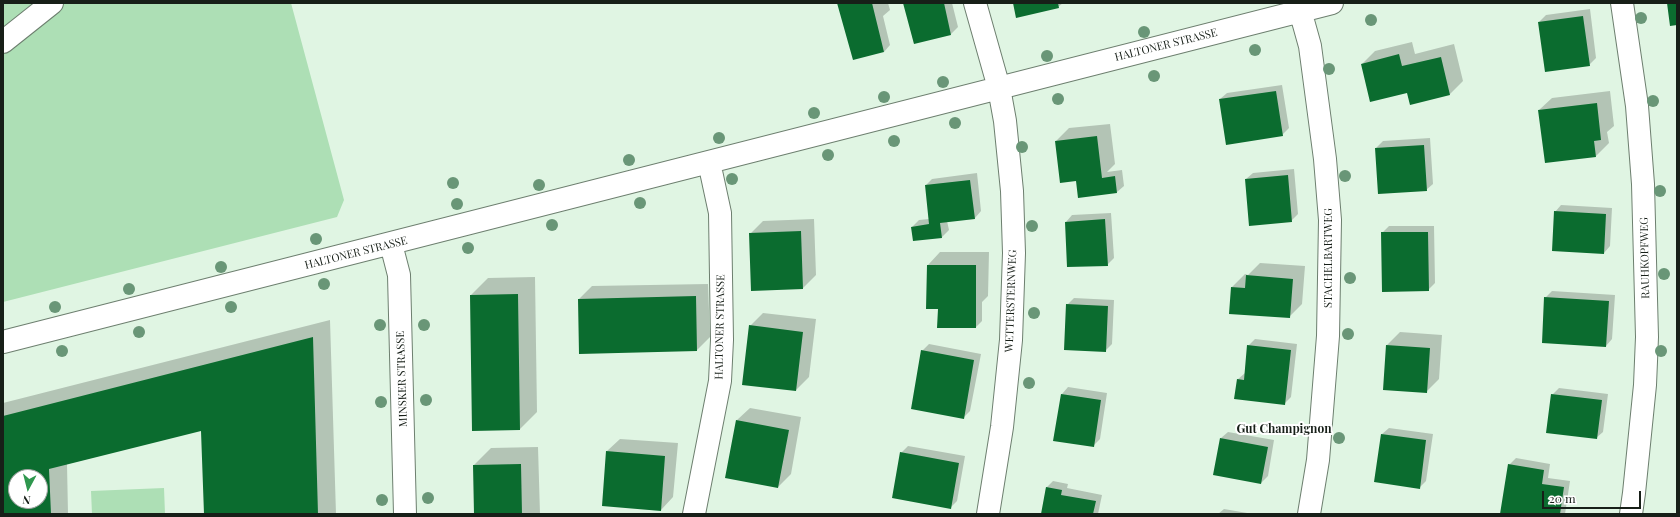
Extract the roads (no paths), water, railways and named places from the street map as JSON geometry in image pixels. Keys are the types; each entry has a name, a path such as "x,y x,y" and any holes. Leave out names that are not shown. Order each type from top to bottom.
{"street":[{"path":"3,42 52,3"},
{"path":"975,3 999,88"},
{"name":"HALTONER STRASSE","path":"3,342 999,88 1300,7 1332,3"},
{"name":"RAUHKOPFWEG","path":"1622,3 1637,106 1643,184 1647,337 1645,385 1631,514"},
{"name":"STACHELBARTWEG","path":"1300,7 1310,46 1325,159 1330,220 1328,336 1318,460 1309,514"},
{"name":"WETTERSTERNWEG","path":"988,514 1002,427 1011,340 1014,253 1012,191 1005,121 999,88"},
{"name":"HALTONER STRASSE","path":"694,514 720,381 722,340 720,213 709,162"},
{"name":"MINSKER STRASSE","path":"391,244 399,275 405,514"}],"district":[{"name":"Gut Champignon","path":"1284,429"}]}
